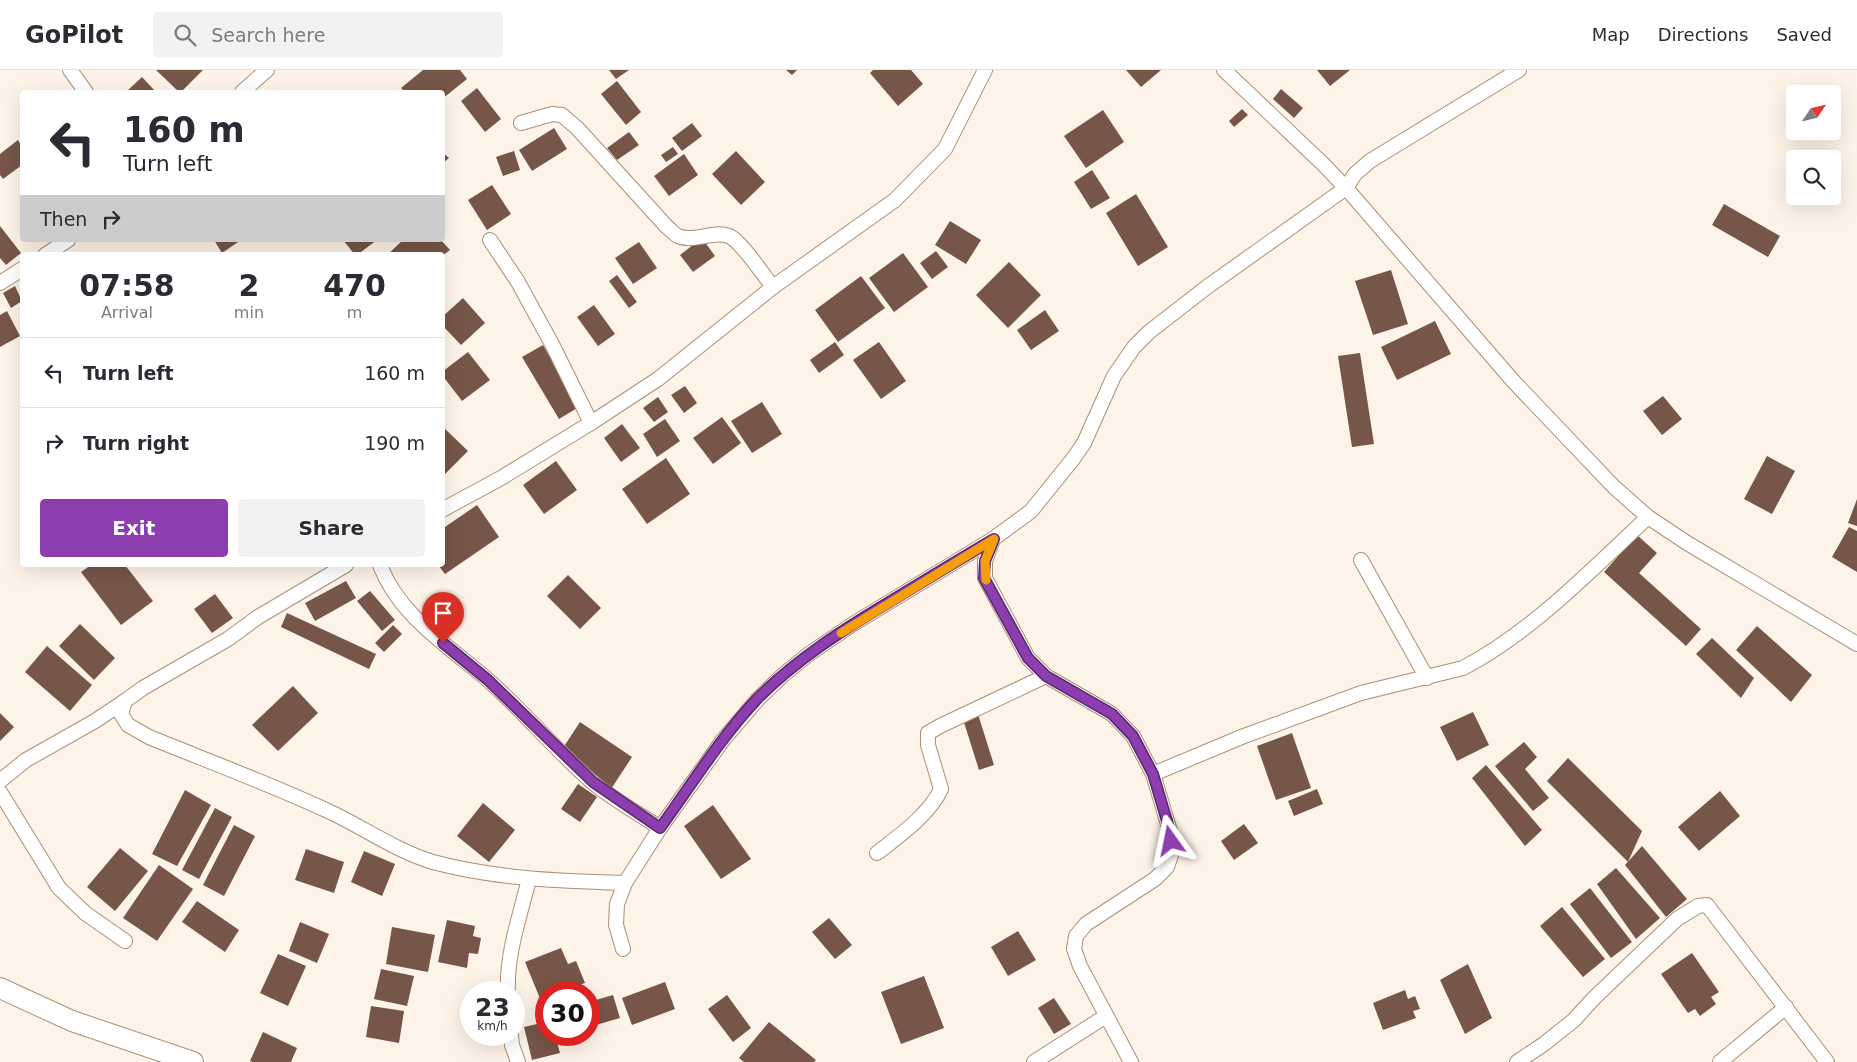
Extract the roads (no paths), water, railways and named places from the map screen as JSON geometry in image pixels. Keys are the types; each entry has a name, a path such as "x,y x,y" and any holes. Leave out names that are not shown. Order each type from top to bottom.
{"street":[{"path":"70,70 85,90"},
{"path":"244,90 267,70"},
{"path":"445,508 501,478 658,379 773,287 895,200 921,176 945,149 985,70"},
{"path":"1224,70 1346,188 1514,382 1614,487 1648,517 1687,543 1857,644"},
{"path":"622,949 616,925 617,904 625,883 660,828 723,740 758,699 809,654 853,624 994,539 1032,511 1073,459 1091,429 1114,376 1134,347 1149,332 1346,188 1354,174 1370,161 1519,70"},
{"path":"522,123 552,114 562,115 578,129 678,236 687,238 714,235 729,236 738,242 773,287"},
{"path":"490,240 523,290 591,423"},
{"path":"50,252 65,242"},
{"path":"0,283 20,270"},
{"path":"1153,774 1244,736 1361,693 1463,668 1515,635 1562,597 1648,517"},
{"path":"994,539 985,561 984,578 1028,658 1046,676 1112,714 1133,736 1153,774 1170,831 1172,852 1167,867 1155,878 1086,924 1076,936 1074,949 1080,966 1131,1062"},
{"path":"1361,560 1427,678"},
{"path":"0,781 26,760 95,722 143,688 228,639 258,617 343,567"},
{"path":"381,567 390,587 406,608 443,643 488,680 593,782 660,828"},
{"path":"877,853 906,830 937,799 941,789 928,745 928,733 1046,676"},
{"path":"126,701 121,714 128,725 149,737 327,810 409,852 441,863 529,879 625,883"},
{"path":"0,792 59,888 86,913 124,941"},
{"path":"508,981 513,948 529,879"},
{"path":"1517,1062 1544,1044 1574,1020 1677,919 1698,906 1707,905 1827,1062"},
{"path":"0,988 72,1021 193,1062"},
{"path":"1720,1062 1786,1007"},
{"path":"1034,1062 1106,1016"},
{"path":"512,1046 518,1062"}]}
